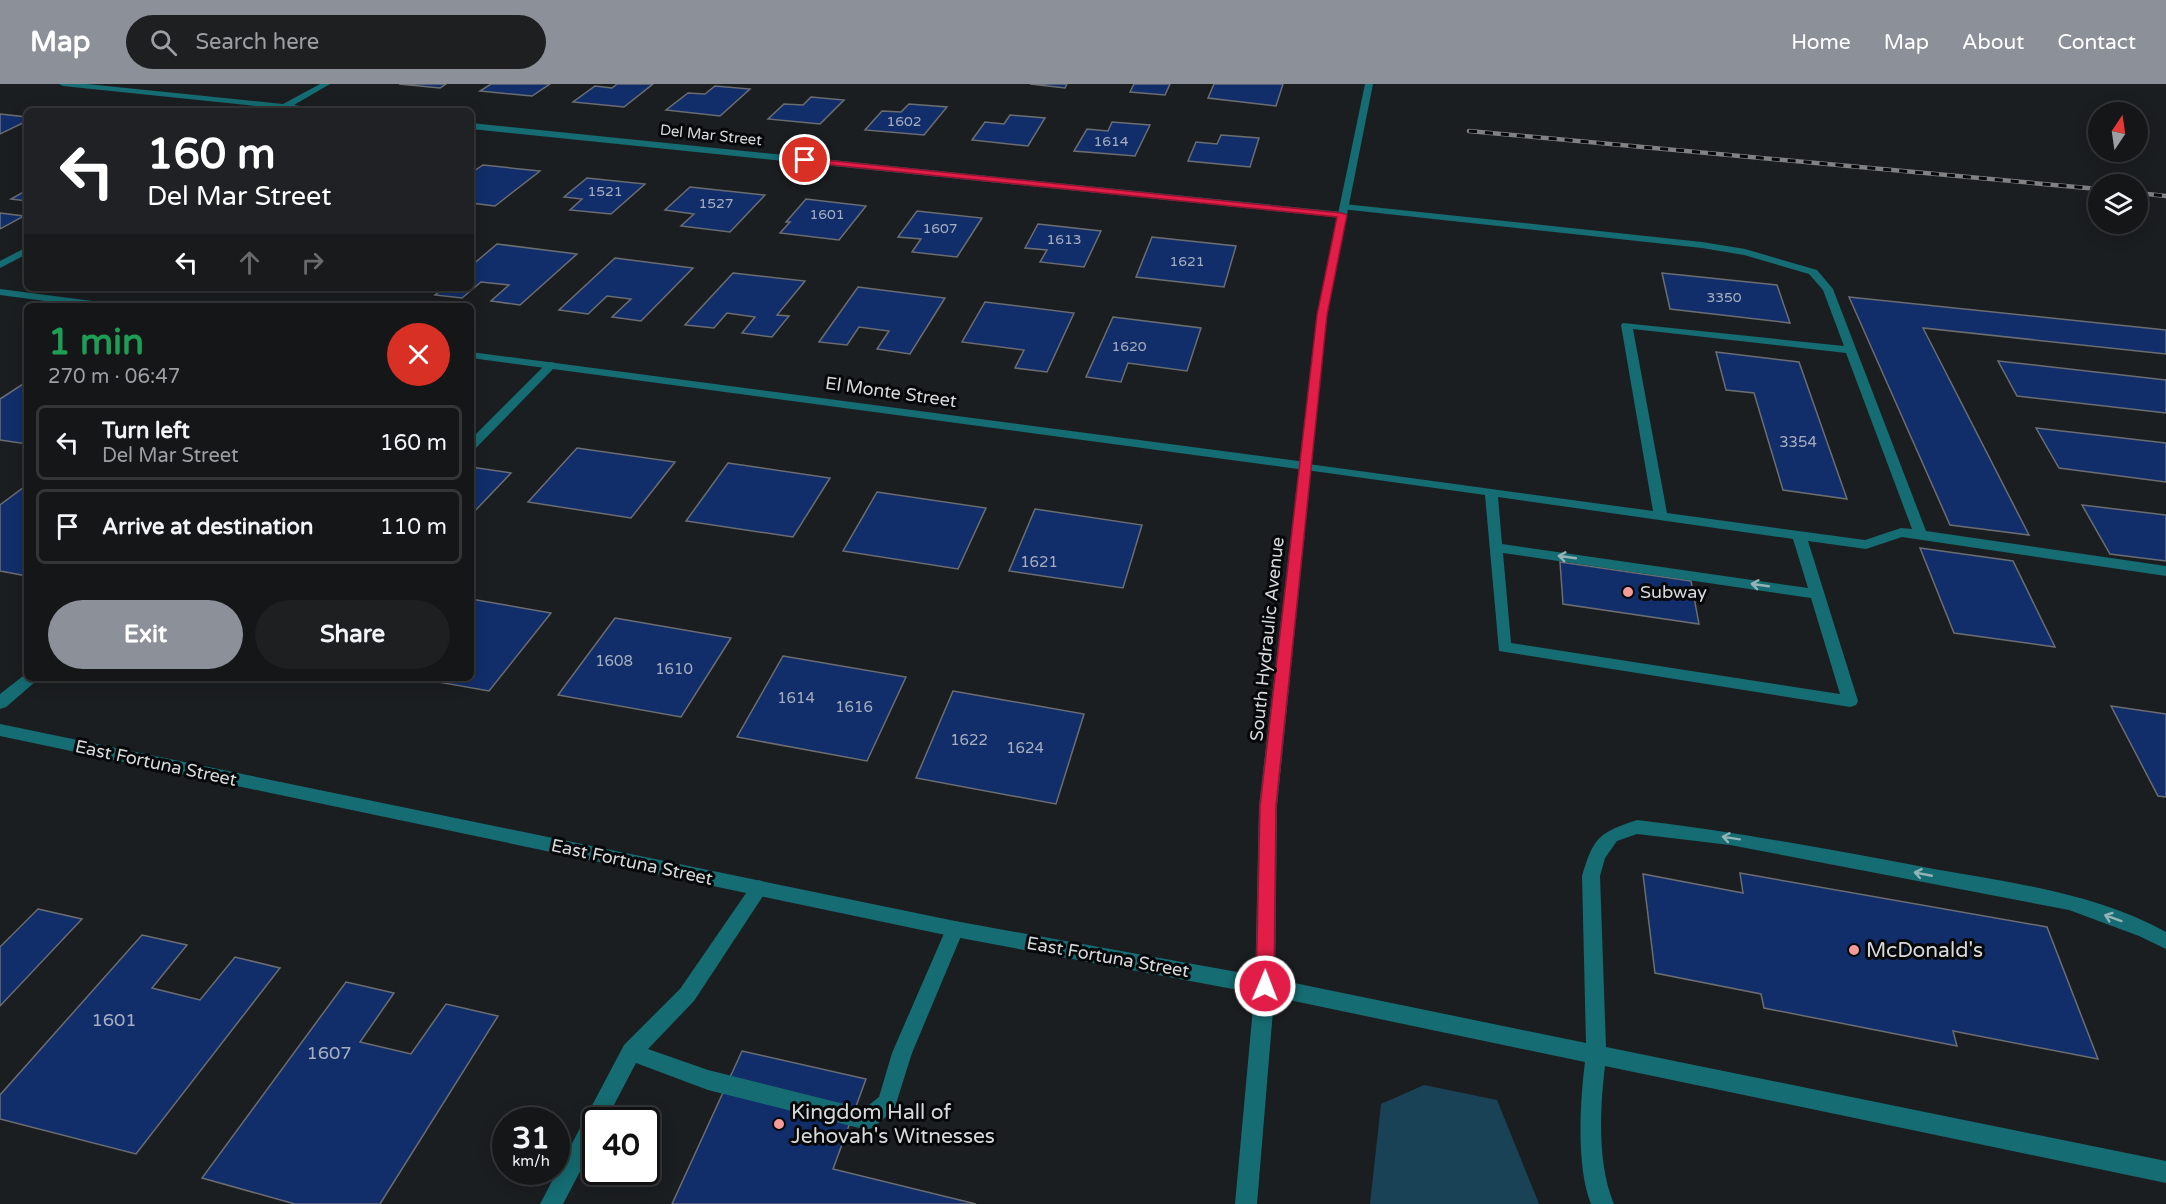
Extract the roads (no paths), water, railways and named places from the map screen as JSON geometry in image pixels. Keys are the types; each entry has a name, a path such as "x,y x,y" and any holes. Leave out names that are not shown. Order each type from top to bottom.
{"street":[{"path":"63,84 272,108"},
{"path":"283,108 326,84"},
{"name":"South Hydraulic Avenue","path":"1246,1204 1265,986 1268,806 1322,315 1369,84"},
{"name":"Del Mar Street","path":"474,126 1702,245 1784,262 1813,272 1828,289 1921,535"},
{"path":"0,266 24,252"},
{"path":"0,292 85,303"},
{"path":"1661,517 1627,325 1851,350"},
{"name":"El Monte Street","path":"474,355 1306,466 1866,545 1901,532 2166,571"},
{"path":"474,443 551,365"},
{"path":"1491,493 1504,647 1850,701 1799,536"},
{"path":"1495,547 1818,594"},
{"path":"0,704 27,681"},
{"name":"East Fortuna Street","path":"0,730 955,929 1265,986 1498,1036 1596,1052 2166,1172"},
{"path":"1603,1204 1596,1175 1591,1115 1596,1052 1591,876 1597,855 1611,836 1637,826 1730,838 2070,902 2146,930 2166,941"},
{"path":"551,1204 631,1052 687,995 759,888"},
{"path":"631,1052 708,1080 867,1120 887,1103 902,1053 955,929"}],"railway":[{"path":"1469,131 2088,188"},
{"path":"2148,194 2166,196"}],"place":[{"name":"Subway","path":"1628,592"},
{"name":"McDonald's","path":"1854,950"},
{"name":"Kingdom Hall of Jehovah's Witnesses","path":"779,1124"}]}
